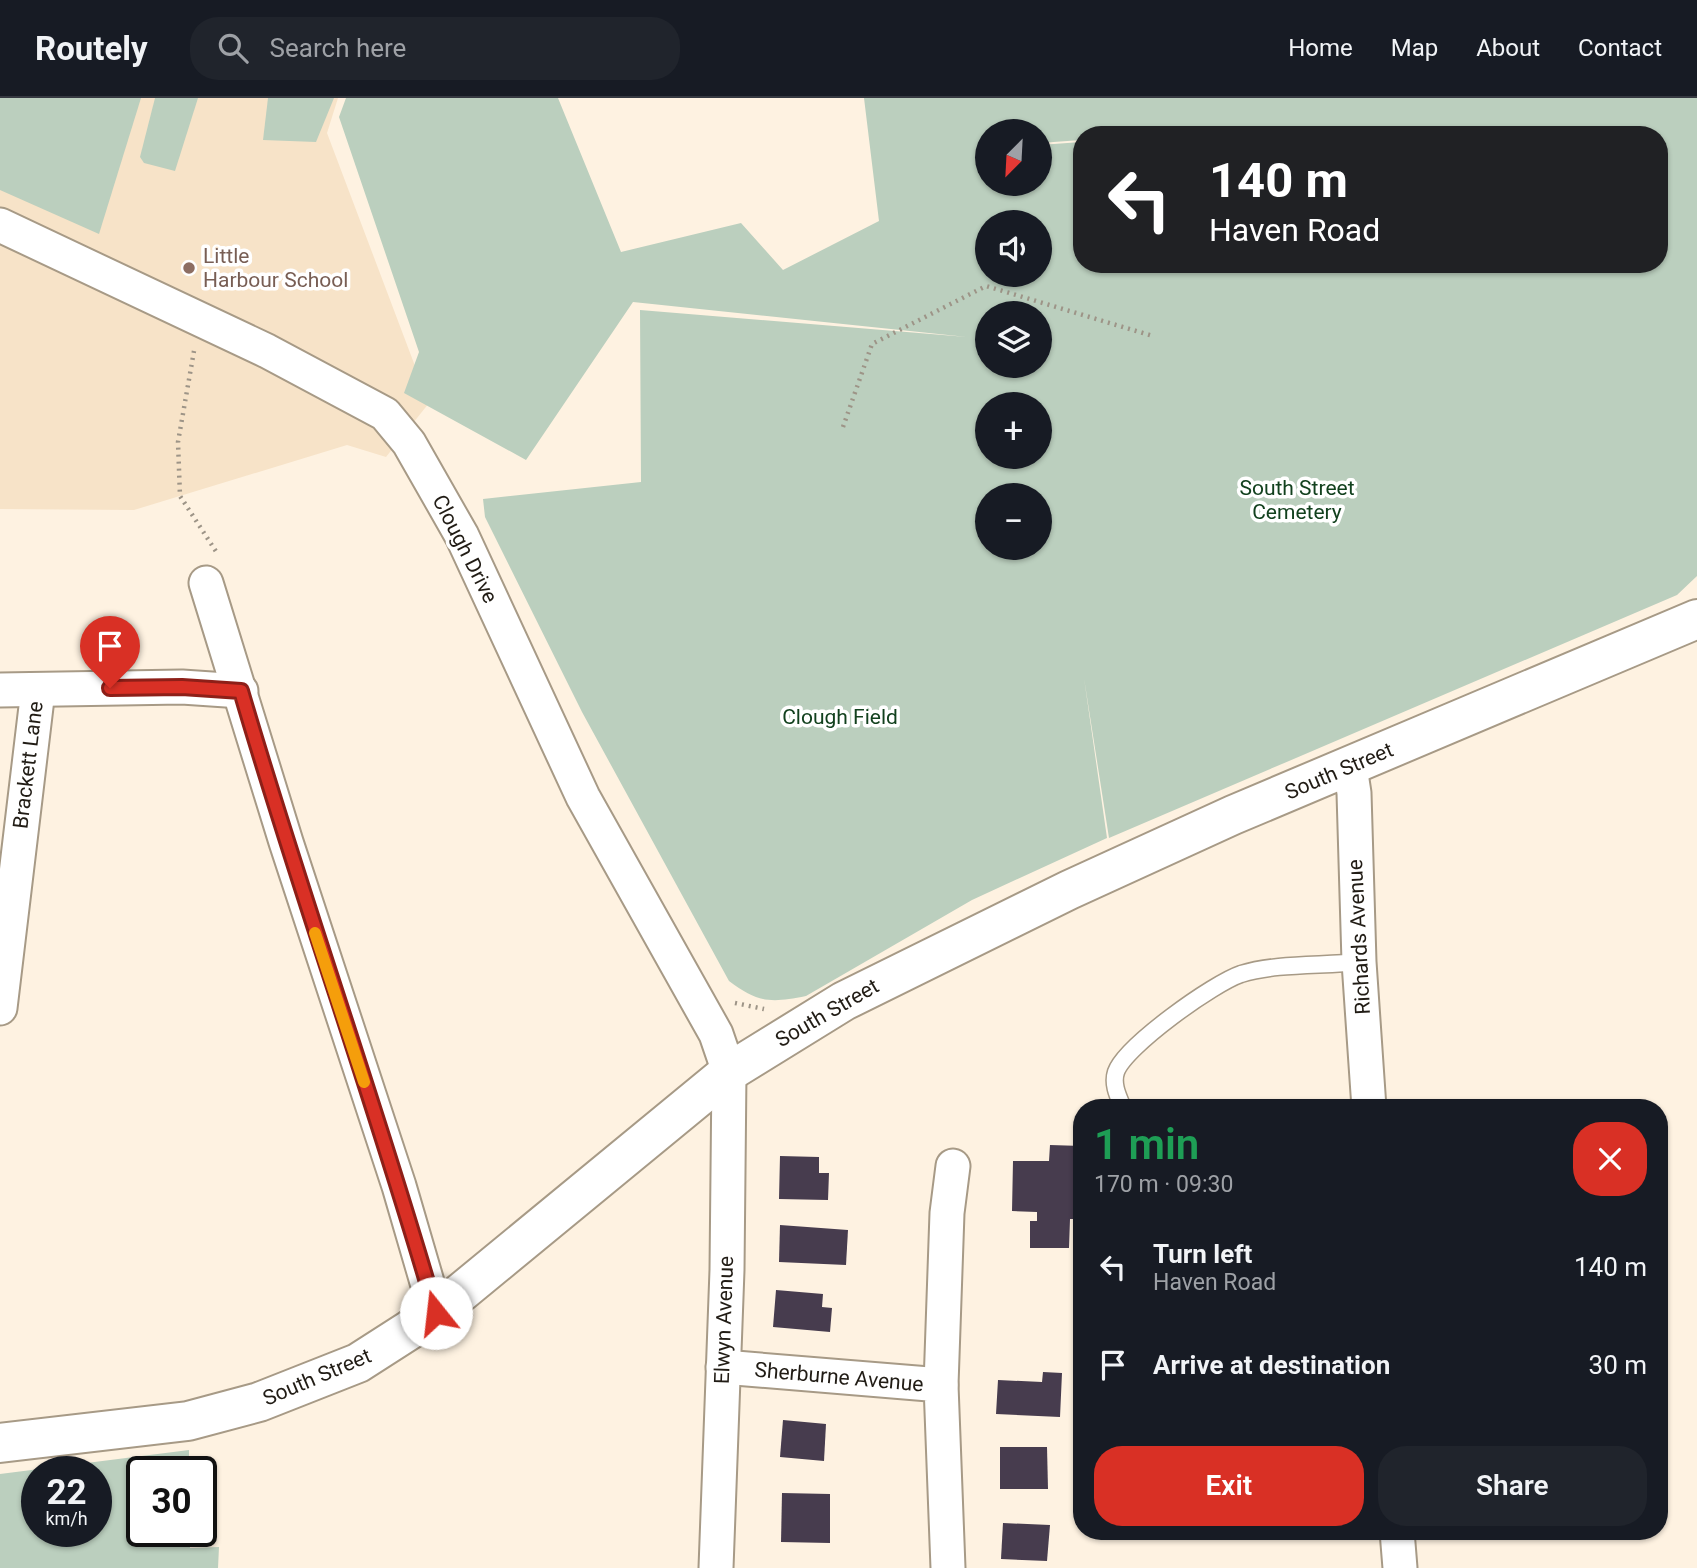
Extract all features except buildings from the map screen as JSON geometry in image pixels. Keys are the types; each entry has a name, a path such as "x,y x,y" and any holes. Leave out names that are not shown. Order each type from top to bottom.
{"street":[{"name":"Clough Drive","path":"0,225 267,351 385,414 409,443 462,536 583,797 716,1034 729,1072"},
{"path":"214,574 241,691 286,842 399,1186 436,1313"},
{"name":"South Street","path":"0,1443 188,1421 258,1402 358,1363 436,1313 729,1072 844,1001 908,968 1233,816 1697,619"},
{"path":"0,690 182,687 241,691"},
{"name":"Brackett Lane","path":"0,1008 37,690"},
{"name":"Richards Avenue","path":"1350,767 1354,793 1359,962 1368,1099"},
{"name":"Elwyn Avenue","path":"716,1568 729,1072"},
{"path":"941,1385 947,1213 953,1166"},
{"name":"Sherburne Avenue","path":"723,1367 941,1385 948,1568"},
{"path":"1398,1540 1400,1568"}],"lane":[{"path":"1119,1099 1115,1089 1118,1068 1170,1019 1220,983 1258,970 1359,962"}],"path":[{"path":"843,427 872,344 986,286 1153,336"},
{"path":"195,347 178,442 180,496 211,540 214,574"},
{"path":"731,1001 756,1009 768,1009"}],"shaded area":[{"name":"Little Harbour School","path":"0,98 338,98 327,133 429,403 386,457 347,445 134,510 0,509"}],"green space":[{"path":"0,98 141,98 99,234 0,190"},
{"path":"155,98 198,98 175,171 144,163 140,157"},
{"path":"268,98 334,98 316,142 263,140"},
{"path":"346,98 558,98 621,252 741,223 783,270 879,221 864,98 1697,98 1697,576 1677,595 1109,838 1084,678 1107,838 972,900 806,996 783,1000 765,999 748,994 729,981 582,712 485,517 483,499 641,482 640,310 967,337 633,302 526,460 404,393 419,352 339,117"},
{"path":"189,1450 189,1456 142,1456"},
{"path":"126,1458 126,1547 219,1547 218,1568 0,1568 0,1474 21,1471 21,1547 112,1547 112,1460"}],"slow traffic":[{"path":"315,933 364,1082"}],"place":[{"name":"Little Harbour School","path":"189,268"}],"route":[{"path":"110,688 182,687 241,691 286,842 399,1186 436,1313"}],"park label":[{"name":"South Street Cemetery","path":"1297,500"},
{"name":"Clough Field","path":"840,717"}]}
